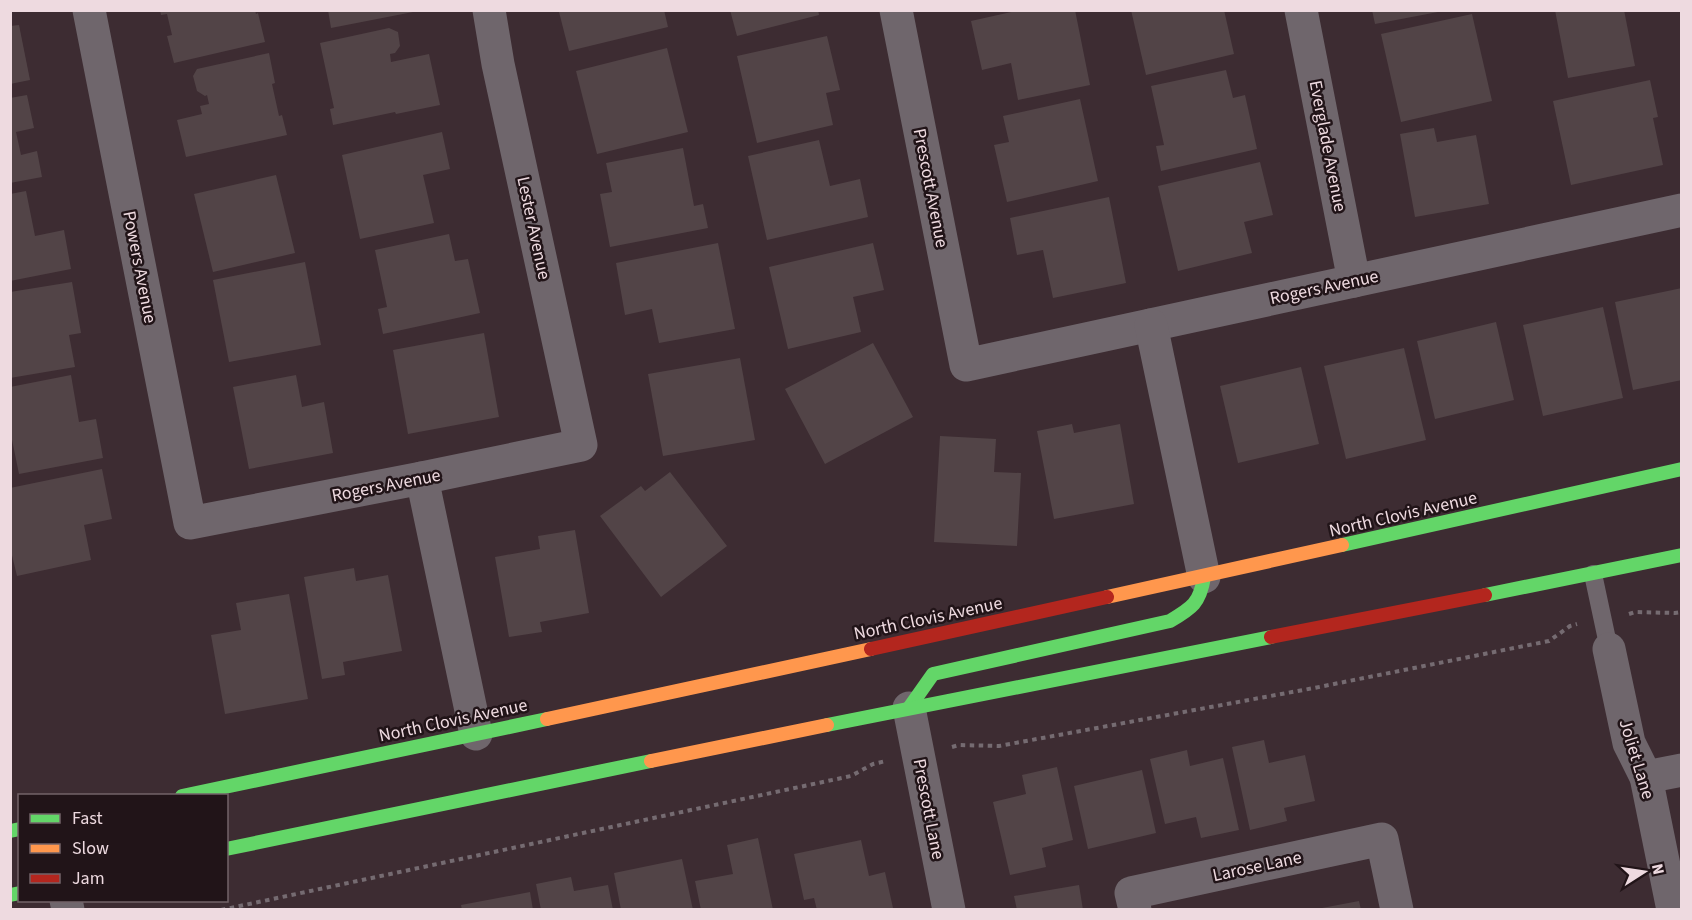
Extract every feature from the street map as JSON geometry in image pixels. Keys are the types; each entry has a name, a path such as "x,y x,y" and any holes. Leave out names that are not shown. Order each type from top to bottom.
{"main road":[{"name":"North Clovis Avenue","path":"187,794 1204,577 1682,470"},
{"path":"228,849 909,708 1682,555"},
{"path":"909,708 933,674 1170,621 1197,604 1204,577"}],"street":[{"name":"Powers Avenue","path":"89,10 190,523"},
{"name":"Lester Avenue","path":"489,10 498,64 581,445"},
{"name":"Prescott Avenue","path":"896,10 966,364"},
{"name":"Everglade Avenue","path":"1301,10 1354,281"},
{"name":"Rogers Avenue","path":"966,364 1682,210"},
{"path":"1151,325 1204,577"},
{"name":"Rogers Avenue","path":"190,523 581,445"},
{"path":"422,478 476,734"},
{"name":"Joliet Lane","path":"1609,649 1629,743 1646,777 1673,909"},
{"name":"Prescott Lane","path":"909,708 950,909"},
{"path":"1646,777 1682,770"},
{"name":"Larose Lane","path":"1133,901 1382,839 1397,909"}],"lane":[{"name":"Joliet Lane","path":"1593,574 1609,649"}],"path":[{"path":"1635,612 1682,612"},
{"path":"959,745 999,746 1314,688 1549,641 1570,626"},
{"path":"221,909 851,776 873,764"}],"building":[{"path":"160,10 255,10 256,14 258,13 265,42 174,63 167,36 172,35 167,14 161,15"},
{"path":"328,10 413,10 413,12 331,28"},
{"path":"563,10 664,10 668,27 569,51 559,12"},
{"path":"730,10 818,10 819,15 737,36"},
{"path":"1020,10 1075,10 1090,85 1018,100 1011,63 982,70 971,21"},
{"path":"1131,10 1224,10 1234,54 1146,75"},
{"path":"1372,10 1438,10 1438,12 1375,24"},
{"path":"1555,10 1624,10 1635,66 1568,78"},
{"path":"1472,14 1492,101 1401,122 1381,34"},
{"path":"19,25 30,80 10,84 10,26"},
{"path":"389,28 398,32 400,46 395,53 390,54 391,62 429,54 440,105 333,125 330,109 334,108 320,43"},
{"path":"827,36 840,90 826,93 833,125 757,143 737,56"},
{"path":"667,48 688,132 597,154 576,71"},
{"path":"269,53 275,83 272,84 279,116 282,115 287,135 186,157 177,120 202,114 200,106 209,104 207,95 197,91 193,76 197,69"},
{"path":"1226,70 1233,98 1245,95 1257,149 1161,171 1156,146 1164,145 1151,86"},
{"path":"1650,80 1658,117 1653,118 1663,165 1571,185 1553,101"},
{"path":"27,95 34,128 16,132 21,155 37,151 42,177 10,183 10,98"},
{"path":"1080,99 1098,181 1007,202 994,145 1009,142 1003,116"},
{"path":"1434,128 1437,142 1476,135 1489,204 1415,217 1400,134"},
{"path":"442,132 450,169 423,175 434,223 360,239 342,155"},
{"path":"819,140 830,186 860,179 868,217 767,240 748,156"},
{"path":"683,148 694,206 703,204 708,228 610,247 600,194 612,192 606,163"},
{"path":"1260,162 1273,215 1244,222 1252,253 1178,271 1158,186"},
{"path":"276,175 295,253 213,272 194,194"},
{"path":"26,191 35,236 64,230 71,269 10,281 10,194"},
{"path":"1109,197 1126,283 1053,298 1043,250 1017,255 1010,218"},
{"path":"449,234 455,261 468,259 480,313 383,334 378,309 387,307 375,250"},
{"path":"718,243 735,329 659,343 652,309 625,315 616,263"},
{"path":"873,243 884,290 853,297 861,332 788,349 769,267"},
{"path":"305,262 321,345 229,362 213,280"},
{"path":"72,282 81,333 69,335 75,367 10,378 10,292"},
{"path":"1682,288 1682,380 1633,390 1615,302"},
{"path":"1603,307 1623,398 1543,416 1523,325"},
{"path":"1496,322 1514,400 1435,419 1417,341"},
{"path":"484,333 499,417 408,434 393,350"},
{"path":"873,343 913,417 825,464 785,389"},
{"path":"1404,348 1426,440 1346,459 1324,366"},
{"path":"740,358 755,440 663,456 648,374"},
{"path":"1301,367 1319,444 1238,463 1220,386"},
{"path":"71,375 79,422 96,419 103,458 19,474 10,430 10,387"},
{"path":"296,375 302,407 324,402 333,453 249,469 233,387"},
{"path":"1072,424 1074,433 1120,424 1134,504 1054,519 1037,431"},
{"path":"940,436 996,439 994,472 1021,473 1017,546 934,542"},
{"path":"102,469 112,519 84,525 91,560 17,576 10,547 10,488"},
{"path":"670,472 727,546 661,597 600,516 641,486 645,491"},
{"path":"575,530 589,613 540,622 542,632 509,637 495,557 540,549 538,536"},
{"path":"354,568 356,581 388,575 402,651 343,662 345,675 322,679 304,577"},
{"path":"289,594 308,699 225,714 211,635 241,630 236,603"},
{"path":"1264,740 1269,763 1305,755 1315,801 1284,808 1287,821 1250,830 1232,747"},
{"path":"1187,750 1190,766 1223,758 1239,830 1201,838 1196,817 1165,824 1150,759"},
{"path":"1057,767 1073,840 1042,848 1046,867 1010,875 993,802 1026,794 1022,775"},
{"path":"1142,770 1156,833 1088,849 1074,786"},
{"path":"758,838 773,910 701,910 695,881 733,874 727,845"},
{"path":"861,840 869,876 885,872 893,908 817,910 814,898 804,900 794,854"},
{"path":"682,859 693,910 621,910 614,873"},
{"path":"571,877 574,891 608,885 613,910 541,910 536,884"},
{"path":"1079,885 1083,910 1017,910 1014,896"},
{"path":"530,892 533,910 462,910 461,905"},
{"path":"1359,901 1361,910 1322,910 1322,908"}],"traffic: fast":[{"path":"1342,545 1682,469"},
{"path":"1485,595 1682,555"},
{"path":"909,708 933,674 1170,621 1194,604 1200,593 1204,577"},
{"path":"827,725 1271,637"},
{"path":"191,794 547,719"},
{"path":"228,849 651,761"},
{"path":"10,831 18,829"},
{"path":"10,895 18,893"}],"traffic: slow":[{"path":"1107,597 1342,545"},
{"path":"547,719 871,649"},
{"path":"651,761 827,725"}],"traffic: jam":[{"path":"1271,637 1485,595"},
{"path":"871,649 1107,597"}]}
